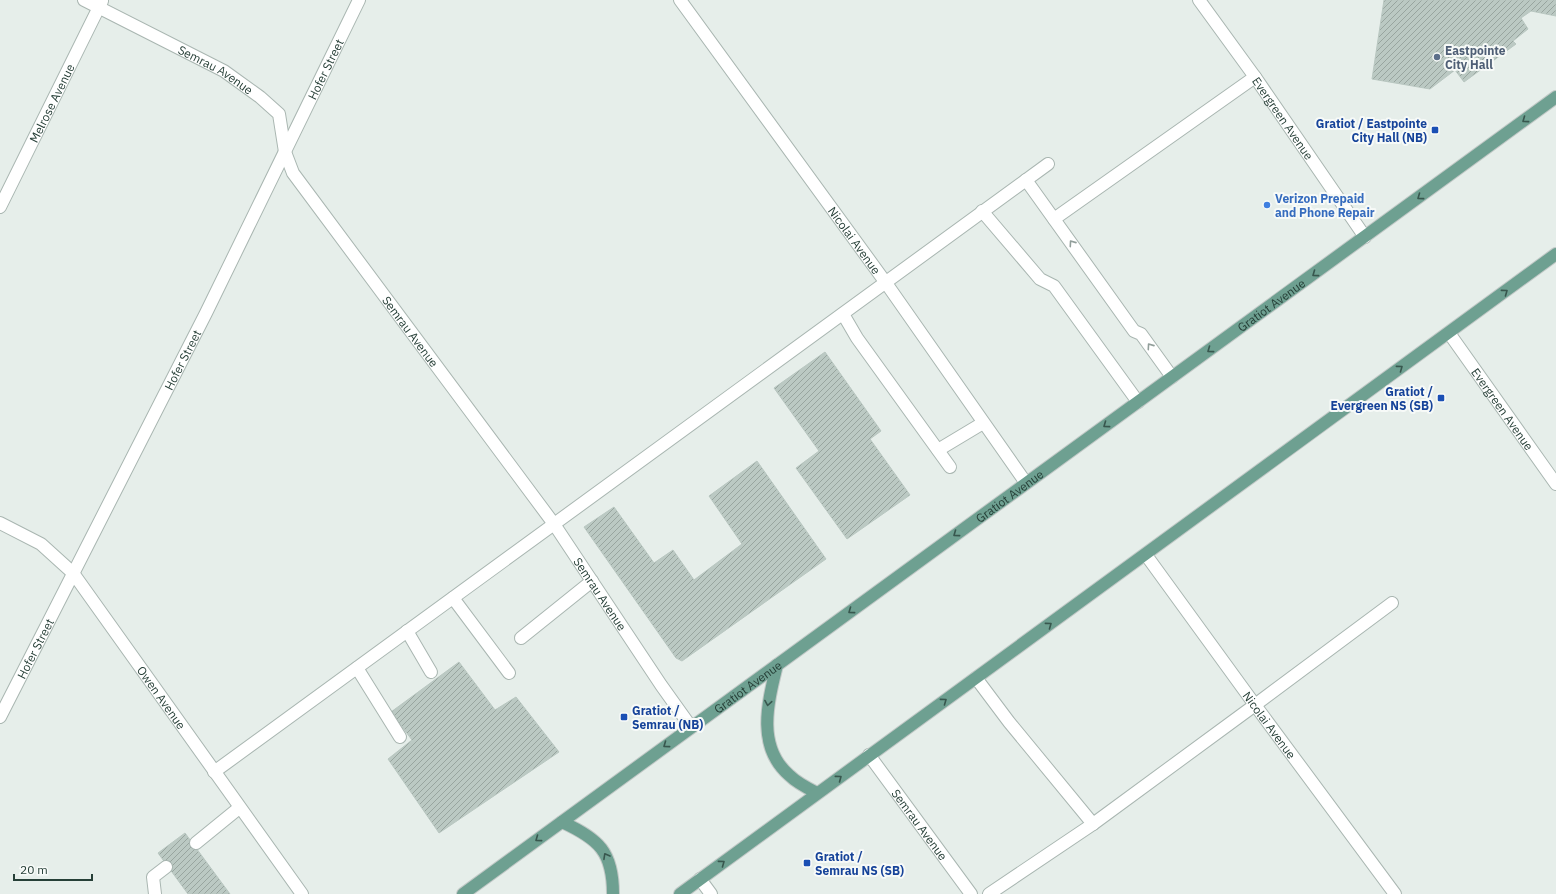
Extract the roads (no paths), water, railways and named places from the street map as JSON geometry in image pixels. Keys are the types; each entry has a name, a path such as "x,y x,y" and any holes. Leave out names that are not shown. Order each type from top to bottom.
{"main road":[{"name":"Gratiot Avenue","path":"463,894 1556,97"},
{"path":"680,894 1556,254"},
{"path":"777,665 767,714 767,735 770,749 777,763 788,775 817,793"},
{"path":"562,822 580,831 595,842 606,855 612,868 613,894"}],"street":[{"name":"Semrau Avenue","path":"84,0 101,4 224,71 260,97 279,114 285,152 293,173 554,524 661,685 691,727"},
{"name":"Hofer Street","path":"0,717 206,313 359,0"},
{"name":"Nicolai Avenue","path":"680,0 886,283 982,423 1026,483"},
{"name":"Evergreen Avenue","path":"1199,0 1255,77 1365,237"},
{"name":"Melrose Avenue","path":"0,207 101,4"},
{"path":"1054,219 1255,77"},
{"path":"214,772 1048,164"},
{"path":"1026,180 1134,331 1141,334 1172,378"},
{"path":"982,211 1040,280 1054,286 1138,402"},
{"path":"843,314 857,338 950,467"},
{"name":"Evergreen Avenue","path":"1449,333 1552,470 1556,484"},
{"path":"938,450 982,423"},
{"name":"Owen Avenue","path":"0,523 41,544 73,573 239,808 302,894"},
{"name":"Nicolai Avenue","path":"1146,554 1255,705 1395,894"},
{"path":"521,638 592,581"},
{"path":"453,598 509,673"},
{"path":"989,894 1093,824 1392,602"},
{"path":"407,631 431,672"},
{"path":"357,668 400,737"},
{"path":"976,678 1093,824"},
{"name":"Semrau Avenue","path":"869,755 971,894"},
{"path":"196,843 239,808"},
{"path":"156,894 153,877 166,867"},
{"path":"700,879 711,894"}],"place":[{"name":"Eastpointe City Hall","path":"1437,57"},
{"name":"Gratiot / Eastpointe City Hall (NB)","path":"1435,130"},
{"name":"Verizon Prepaid and Phone Repair","path":"1267,205"},
{"name":"Gratiot / Evergreen NS (SB)","path":"1441,398"},
{"name":"Gratiot / Semrau (NB)","path":"624,717"},
{"name":"Gratiot / Semrau NS (SB)","path":"807,863"}]}
